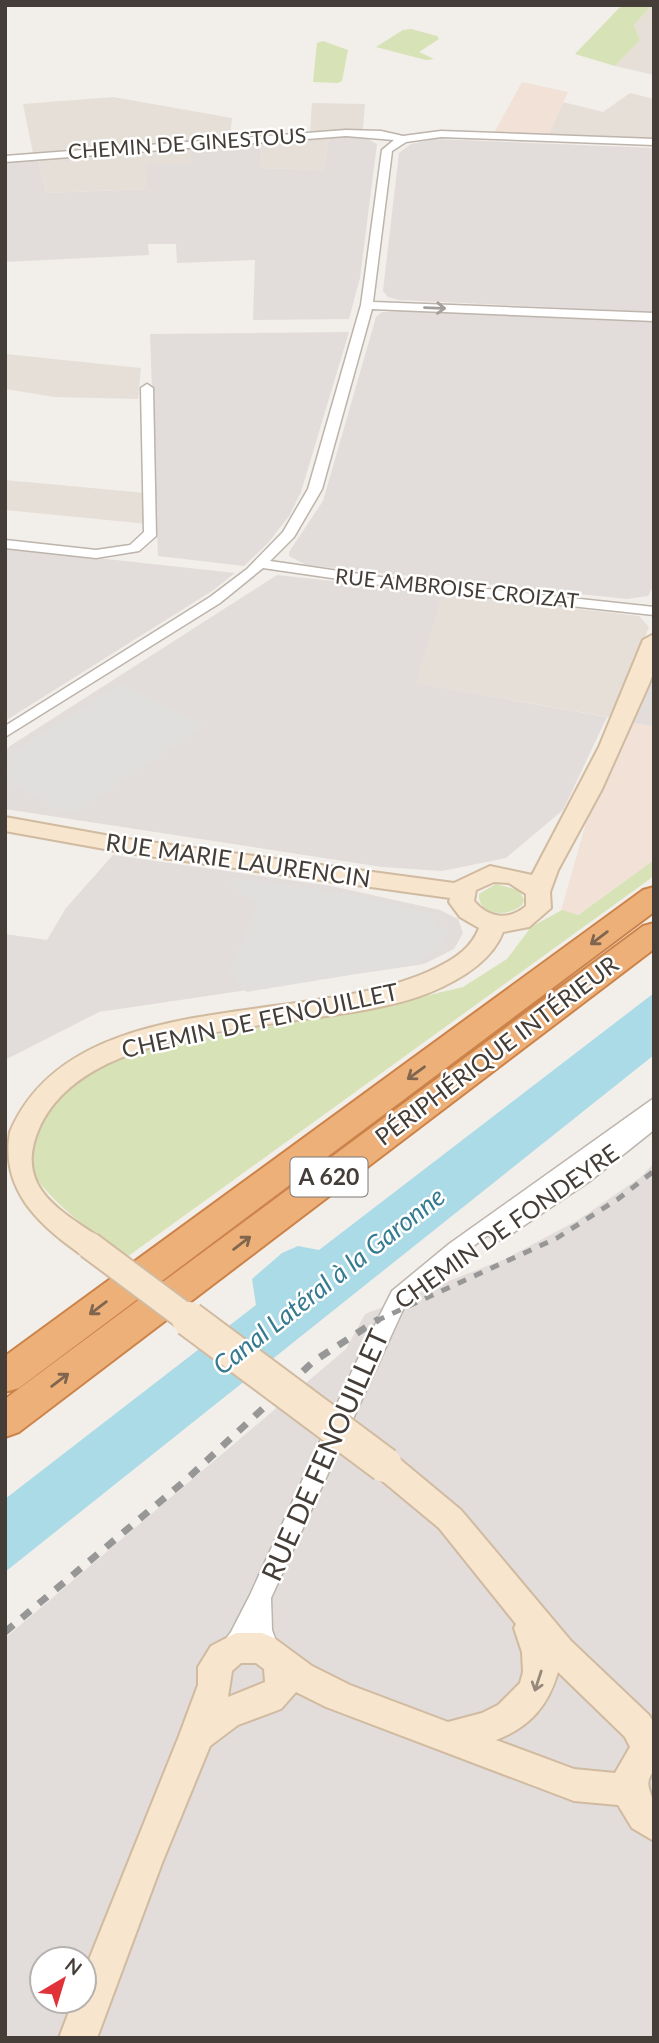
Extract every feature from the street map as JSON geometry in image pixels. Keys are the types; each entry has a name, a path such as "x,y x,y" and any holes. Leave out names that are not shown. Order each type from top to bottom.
{"highway":[{"name":"A 620","path":"5,1377 654,897"},
{"name":"PÉRIPHÉRIQUE INTÉRIEUR","path":"5,1421 654,933"}],"street":[{"name":"CHEMIN DE GINESTOUS","path":"5,159 155,146 369,133 398,141 451,134 654,142"},
{"path":"5,733 215,600 262,564 289,534 315,489 367,305 387,150 398,141"},
{"path":"367,305 654,317"},
{"path":"5,544 96,554 134,548 151,533 147,388"},
{"name":"RUE AMBROISE CROIZAT","path":"262,564 338,576 654,611"},
{"path":"569,830 521,865 501,874 472,881 461,892 461,902 467,912 493,924 521,921 532,916 539,908 538,892 542,876 569,830 626,716 654,640"},
{"name":"RUE MARIE LAURENCIN","path":"9,826 127,846 461,892"},
{"path":"501,874 527,881 538,892"},
{"name":"CHEMIN DE FENOUILLET","path":"493,924 482,950 459,967 417,988 136,1044 87,1062 51,1088 21,1120 12,1142 12,1166 20,1184 33,1201 432,1501 559,1651 637,1726 653,1752"},
{"name":"CHEMIN DE FONDEYRE","path":"390,1312 415,1280 654,1104"},
{"name":"CHEMIN DE FONDEYRE","path":"390,1312 463,1255 583,1176 654,1120"},
{"name":"RUE DE FENOUILLET","path":"78,2038 144,1863 197,1735 215,1685 215,1667 239,1639 260,1598 390,1312"},
{"name":"CHEMIN DE FENOUILLET","path":"447,1737 481,1732 503,1722 531,1698 536,1689 543,1660 536,1638 514,1595"},
{"name":"RUE DE FENOUILLET","path":"260,1598 261,1630 283,1676 260,1701"},
{"path":"228,1652 253,1646 338,1696 574,1785 629,1790"},
{"path":"215,1685 224,1698 260,1701 338,1696"},
{"path":"197,1735 222,1716 260,1701"},
{"path":"653,1752 634,1767 629,1790 636,1807 654,1824"}],"shaded area":[{"path":"652,5 654,75 615,66 640,40 634,25"},
{"path":"522,82 568,92 548,136 494,133"},
{"path":"630,93 654,99 654,138 548,136 563,102 603,112"},
{"path":"113,97 232,118 230,136 191,140 191,165 147,189 46,193 38,159 33,153 23,104"},
{"path":"312,103 365,104 363,129 310,132"},
{"path":"329,136 324,170 261,168 262,140"},
{"path":"329,136 364,137 377,144 360,278 349,319 253,320 255,260 177,263 176,244 148,244 149,255 5,262 5,162 38,159 46,193 147,189 146,164 191,164 191,146 262,140 261,168 324,170"},
{"path":"435,139 654,148 654,312 399,300 388,297 383,291 399,153 411,144"},
{"path":"382,312 654,321 654,585 648,596 627,599 306,565 289,556 289,552 323,501 376,317"},
{"path":"349,332 301,492 289,516 268,543 244,566 158,556 150,334"},
{"path":"5,354 141,368 138,399 55,397 5,389"},
{"path":"5,480 146,493 148,524 5,510"},
{"path":"5,548 235,573 212,591 5,721"},
{"path":"277,575 443,593 416,683 607,717 563,810 506,858 442,871 382,867 5,809 5,751 10,746"},
{"path":"443,593 639,616 649,627 614,718 415,683"},
{"path":"654,667 654,726 633,723"},
{"path":"121,683 205,725 78,811 69,813 57,809 5,780 5,767 13,761 6,757"},
{"path":"633,723 654,726 654,860 577,915 561,911 587,819"},
{"path":"113,855 331,886 440,910 458,919 463,933 454,949 424,964 99,1012 5,1060 5,934 47,940 66,908"},
{"path":"233,877 362,896 428,913 435,918 435,925 448,928 441,948 416,964 247,992 229,975 258,903 230,885"},
{"path":"654,1163 654,2038 5,2038 5,1638 346,1349 365,1314 505,1259 578,1220 641,1177"}],"green space":[{"path":"622,5 652,5 634,25 640,40 615,66 575,54"},
{"path":"411,29 437,36 439,39 419,52 434,59 426,60 376,47 403,30"},
{"path":"323,41 348,50 342,81 338,83 313,82 317,43"},
{"path":"654,860 654,876 127,1257 60,1204 27,1165 33,1127 65,1091 100,1067 132,1052 392,1004 463,987 507,959 531,927 562,910 578,915"},
{"path":"496,884 519,890 524,900 522,905 502,913 495,913 483,907 479,894"}],"water":[{"name":"Canal Latéral à la Garonne","path":"654,993 654,1055 5,1572 5,1499 256,1305 252,1279 282,1253 298,1246 319,1250"}],"railway":[{"path":"376,1321 557,1238 618,1199 654,1171"},
{"path":"5,1632 187,1479 314,1361 379,1319"}]}
